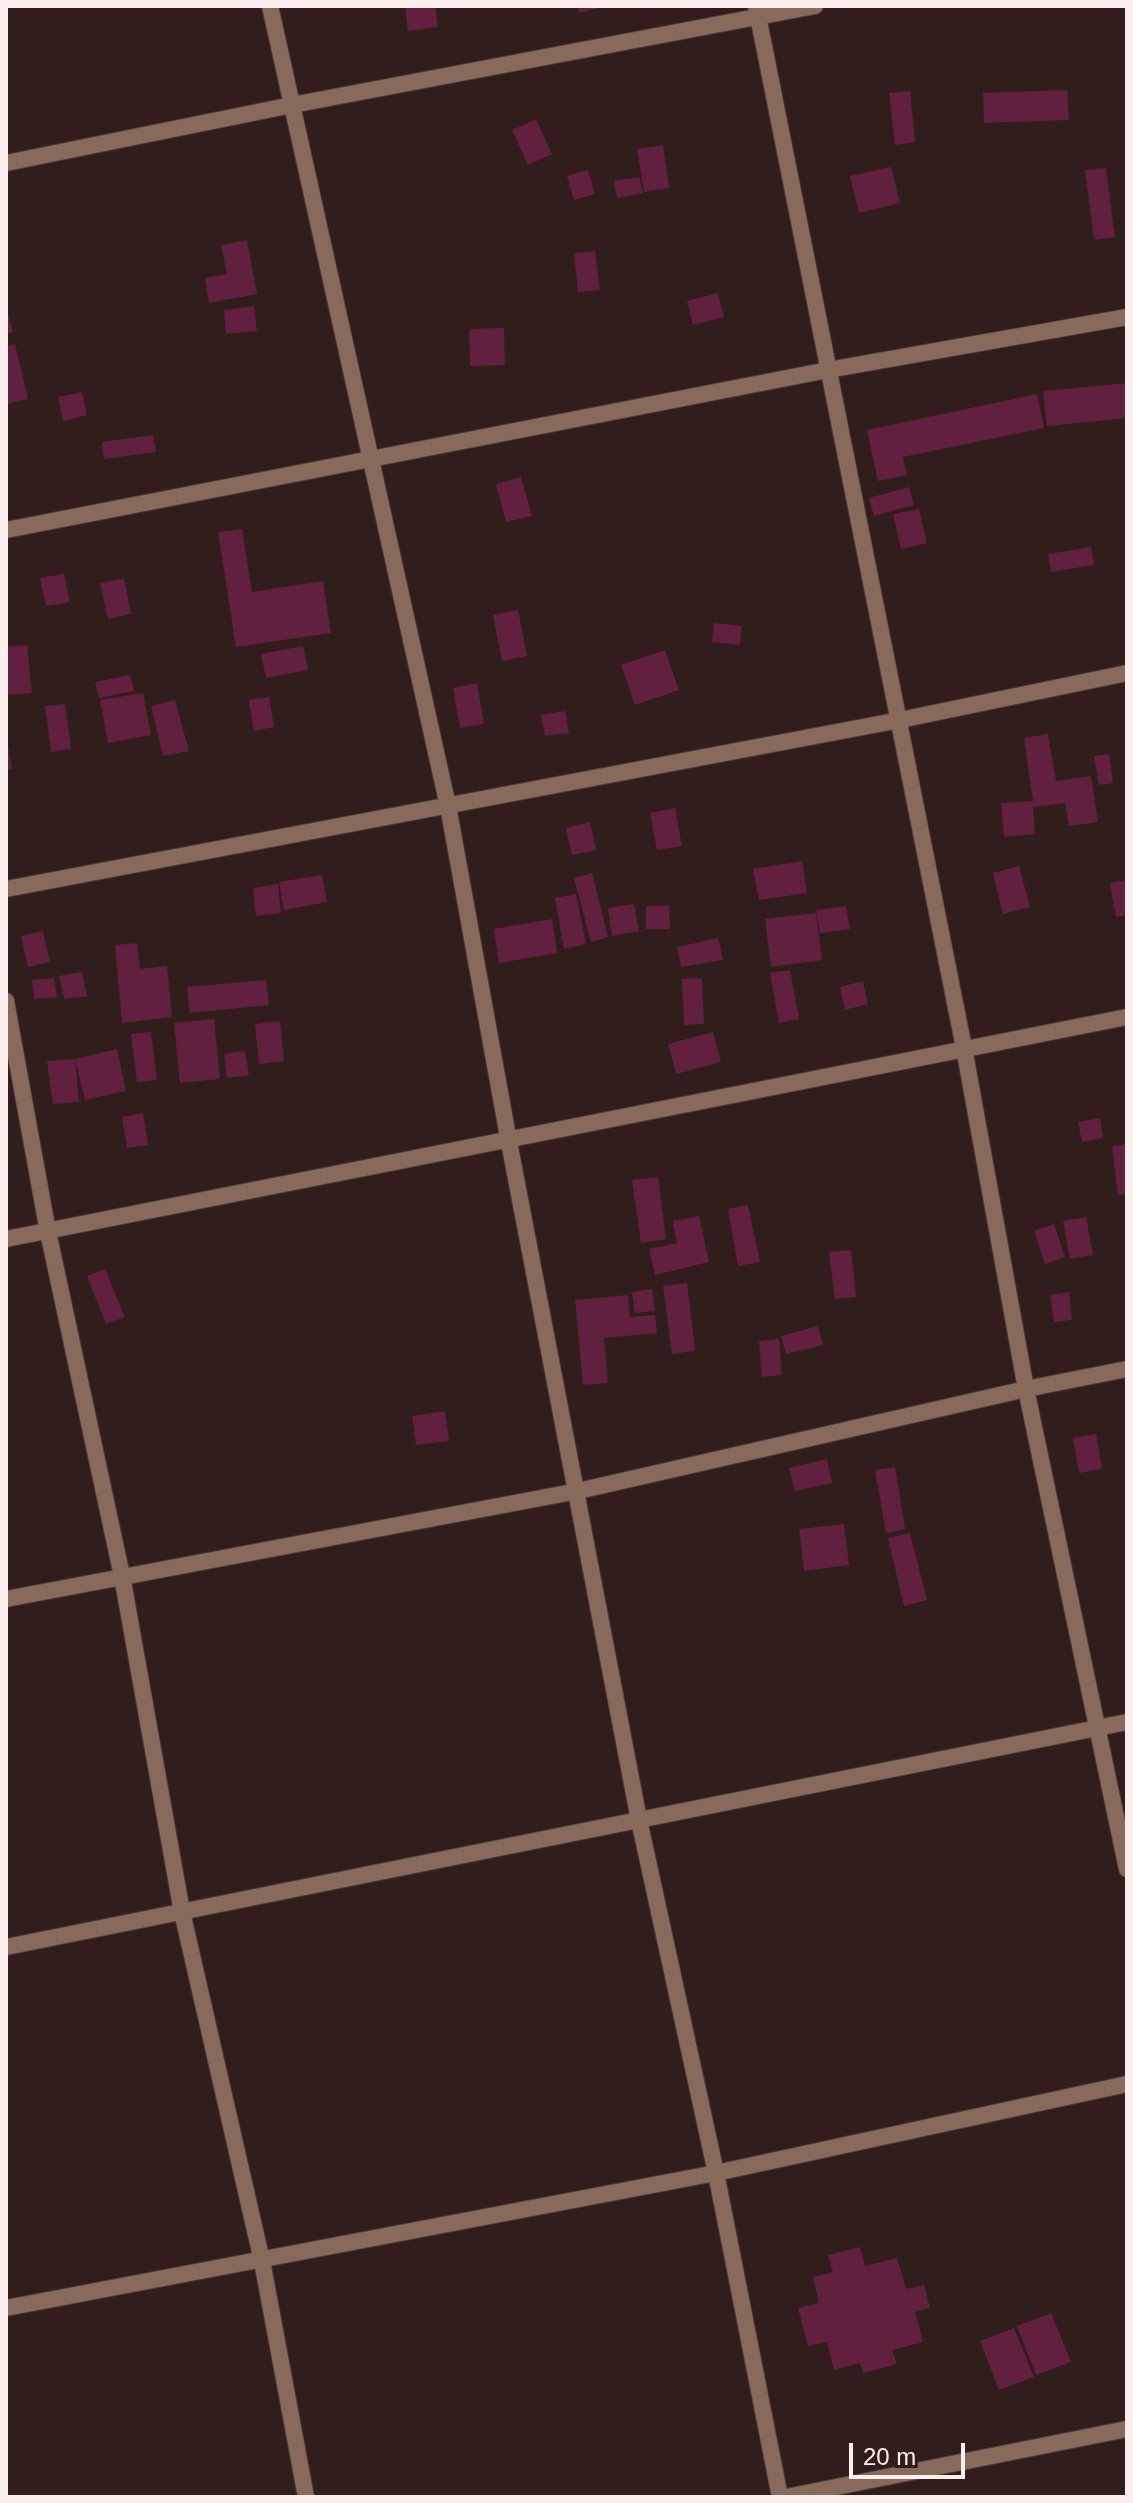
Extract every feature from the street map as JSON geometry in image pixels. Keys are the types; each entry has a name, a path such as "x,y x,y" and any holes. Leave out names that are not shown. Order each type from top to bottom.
{"street":[{"path":"270,6 448,806 639,1820 783,2497 1127,2429"},
{"path":"6,163 757,11 815,6"},
{"path":"757,11 900,720 1026,1389 1127,1869"},
{"path":"6,530 828,370 1127,317"},
{"path":"6,889 900,720 1127,673"},
{"path":"6,1001 48,1232 122,1576 182,1912 262,2261 306,2497"},
{"path":"6,1239 509,1142 1127,1017"},
{"path":"6,1599 578,1491 1127,1369"},
{"path":"6,1947 1127,1722"},
{"path":"6,2308 716,2173 1127,2084"}],"building":[{"path":"405,6 435,6 438,27 408,31"},
{"path":"578,6 603,6 603,7 579,13"},
{"path":"1067,90 1069,120 984,123 983,93"},
{"path":"910,91 915,142 895,145 889,93"},
{"path":"536,119 552,154 528,165 512,130"},
{"path":"663,145 669,188 644,192 637,149"},
{"path":"891,167 900,203 859,213 850,176"},
{"path":"1106,168 1115,237 1094,240 1085,170"},
{"path":"588,170 595,194 574,200 567,176"},
{"path":"639,177 643,193 617,198 614,181"},
{"path":"247,240 257,294 209,303 205,278 227,274 221,245"},
{"path":"595,251 600,290 578,292 574,253"},
{"path":"718,293 724,317 693,325 687,301"},
{"path":"6,306 13,332 6,334"},
{"path":"254,306 257,331 226,334 224,310"},
{"path":"504,328 505,365 470,366 469,329"},
{"path":"15,344 28,399 6,404 6,346"},
{"path":"1127,383 1127,418 1047,426 1043,391"},
{"path":"82,392 87,415 63,421 58,397"},
{"path":"1037,394 1044,428 903,457 907,475 878,481 867,430"},
{"path":"153,435 156,452 104,459 102,442"},
{"path":"521,477 532,516 506,522 496,484"},
{"path":"909,487 914,505 874,516 869,498"},
{"path":"919,509 927,543 901,549 893,514"},
{"path":"242,529 252,592 323,581 331,633 236,647 218,532"},
{"path":"1091,547 1094,565 1051,572 1048,554"},
{"path":"64,574 70,602 46,606 40,578"},
{"path":"124,579 131,614 108,619 100,583"},
{"path":"518,610 527,656 502,661 493,615"},
{"path":"714,623 742,626 740,645 712,642"},
{"path":"27,645 32,693 6,695 6,647"},
{"path":"303,646 308,670 266,678 261,654"},
{"path":"665,650 679,690 635,705 621,665"},
{"path":"130,675 134,691 99,698 95,682"},
{"path":"477,683 484,724 460,728 453,688"},
{"path":"143,693 151,735 108,743 100,700"},
{"path":"269,697 274,727 254,731 249,700"},
{"path":"175,700 189,751 163,756 151,706"},
{"path":"65,704 71,749 51,752 45,706"},
{"path":"565,711 569,733 545,736 541,715"},
{"path":"1048,734 1056,781 1091,776 1098,822 1069,826 1065,803 1033,807 1035,834 1004,837 1001,803 1033,801 1024,738"},
{"path":"6,735 12,769 6,769"},
{"path":"1109,754 1113,783 1099,785 1094,756"},
{"path":"675,808 682,846 657,850 650,813"},
{"path":"590,822 596,850 572,855 566,828"},
{"path":"802,861 807,893 759,900 753,869"},
{"path":"1019,866 1030,907 1003,914 993,873"},
{"path":"592,873 608,937 591,942 574,878"},
{"path":"322,875 327,902 284,910 279,882"},
{"path":"1127,880 1127,915 1116,917 1110,883"},
{"path":"278,884 281,913 256,916 253,888"},
{"path":"576,894 586,944 564,949 555,898"},
{"path":"634,904 639,931 612,936 608,908"},
{"path":"646,906 669,906 670,929 646,929"},
{"path":"846,906 850,929 820,933 816,910"},
{"path":"816,913 822,960 771,967 765,919"},
{"path":"552,919 557,953 499,963 494,929"},
{"path":"43,931 50,962 28,967 21,936"},
{"path":"718,938 723,960 681,967 677,947"},
{"path":"137,943 140,969 167,966 172,1017 122,1023 115,945"},
{"path":"790,970 799,1019 779,1023 770,973"},
{"path":"82,972 87,996 64,999 59,976"},
{"path":"54,978 57,997 34,999 32,980"},
{"path":"702,978 704,1024 684,1025 682,979"},
{"path":"266,980 269,1005 190,1013 187,987"},
{"path":"863,981 868,1004 845,1010 840,987"},
{"path":"214,1019 220,1079 180,1083 174,1023"},
{"path":"280,1021 284,1061 259,1064 255,1024"},
{"path":"151,1032 157,1080 137,1082 131,1034"},
{"path":"713,1032 721,1062 676,1074 668,1044"},
{"path":"117,1049 126,1091 85,1100 75,1059"},
{"path":"245,1051 249,1075 227,1078 224,1054"},
{"path":"75,1059 79,1102 53,1104 47,1061"},
{"path":"143,1113 148,1145 127,1148 122,1117"},
{"path":"1100,1118 1103,1138 1082,1142 1078,1122"},
{"path":"1127,1144 1127,1194 1118,1195 1112,1146"},
{"path":"658,1177 666,1239 641,1243 632,1180"},
{"path":"748,1205 760,1262 738,1266 728,1209"},
{"path":"699,1216 709,1262 655,1275 649,1249 677,1243 673,1221"},
{"path":"1086,1217 1093,1255 1070,1259 1063,1221"},
{"path":"1054,1224 1065,1257 1045,1264 1034,1231"},
{"path":"851,1250 856,1297 835,1299 829,1252"},
{"path":"105,1269 125,1317 106,1324 87,1276"},
{"path":"687,1283 695,1351 672,1354 663,1286"},
{"path":"652,1289 655,1311 635,1313 632,1292"},
{"path":"1069,1292 1072,1320 1054,1322 1050,1295"},
{"path":"628,1295 630,1317 655,1315 657,1333 604,1338 608,1383 583,1385 575,1300"},
{"path":"818,1326 823,1345 786,1354 781,1336"},
{"path":"779,1339 782,1375 762,1377 759,1341"},
{"path":"445,1411 449,1441 416,1445 412,1416"},
{"path":"1096,1434 1102,1469 1079,1473 1073,1438"},
{"path":"827,1459 832,1483 795,1491 789,1468"},
{"path":"895,1467 905,1529 886,1533 875,1470"},
{"path":"844,1524 849,1565 804,1571 799,1529"},
{"path":"910,1533 927,1600 904,1606 888,1538"},
{"path":"860,2247 865,2266 897,2258 906,2289 924,2285 930,2308 915,2312 923,2342 892,2350 897,2364 863,2373 860,2363 834,2370 827,2342 808,2346 798,2308 819,2303 813,2277 833,2272 828,2255"},
{"path":"1051,2313 1071,2362 1036,2375 1017,2326"},
{"path":"1014,2328 1034,2377 999,2390 980,2341"}]}
